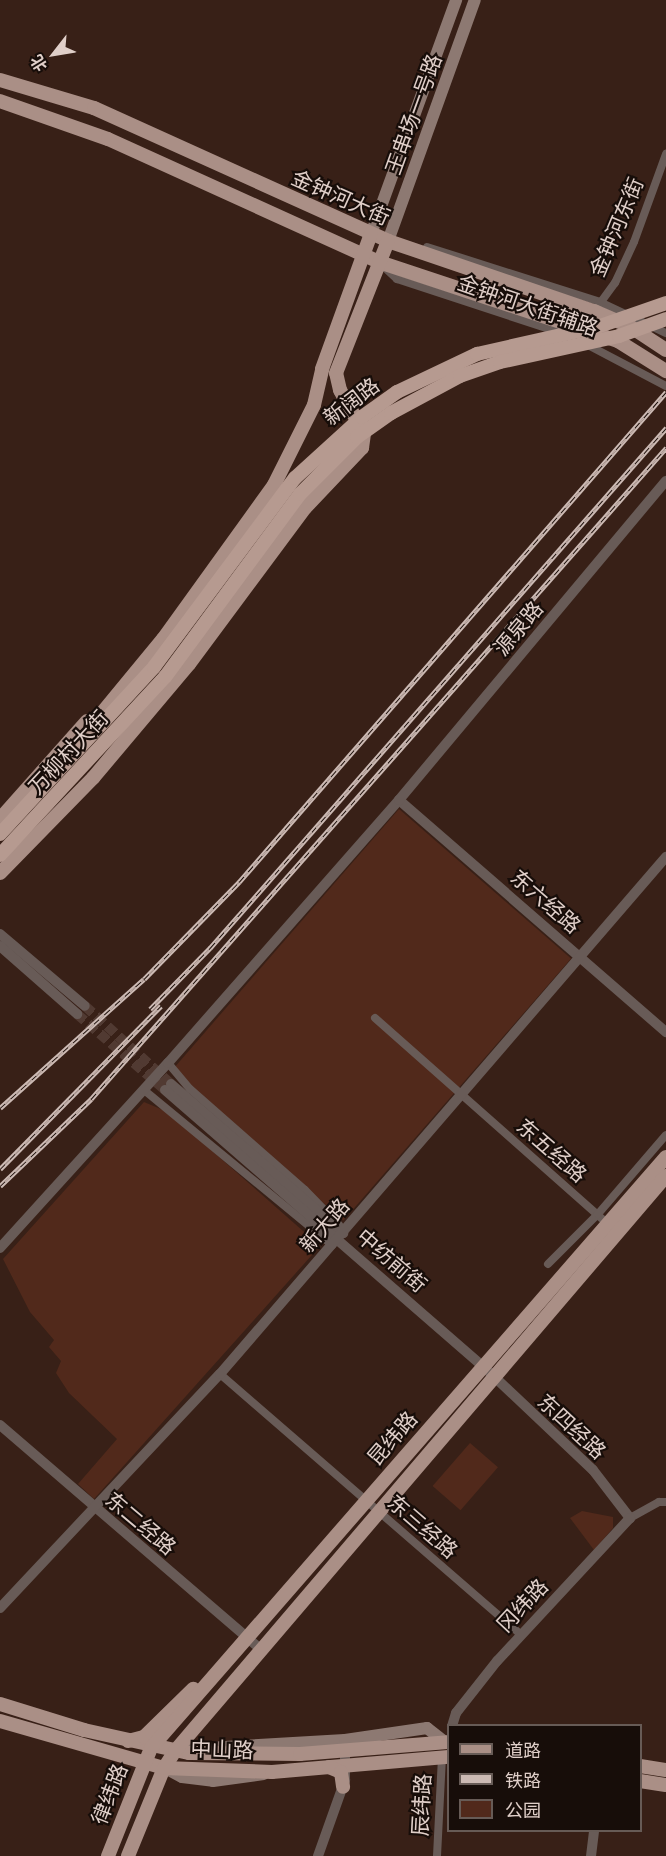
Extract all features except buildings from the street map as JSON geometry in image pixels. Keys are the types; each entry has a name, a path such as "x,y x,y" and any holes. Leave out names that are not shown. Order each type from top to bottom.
{"highway":[{"name":"新阔路","path":"154,666 295,478 362,417 397,392 477,354 597,327 666,303"},
{"name":"新阔路","path":"165,677 300,494 357,437 391,413 480,369 522,356 619,336 666,319"},
{"name":"万柳村大街","path":"0,834 154,666"},
{"name":"万柳村大街","path":"0,855 165,677"}],"main road":[{"name":"王串场一号路","path":"371,234 456,0"},
{"name":"王串场一号路","path":"388,242 475,0"},
{"name":"金钟河大街","path":"0,80 121,120 388,242 597,307 666,350"},
{"name":"金钟河大街","path":"0,101 108,139 379,262 618,341 666,370"},
{"path":"19,814 169,630 273,485 314,405 322,369 371,234"},
{"path":"0,873 93,778 189,664 305,508 362,448 364,433 340,390 336,374 388,242"},
{"path":"408,272 403,260 415,252"},
{"path":"0,819 71,736 111,700"},
{"path":"52,801 127,737"},
{"name":"昆纬路","path":"150,1754 213,1677 666,1156"},
{"name":"昆纬路","path":"163,1766 259,1648 494,1377 608,1223 666,1176"},
{"path":"124,1741 144,1737 185,1696 213,1677"},
{"name":"中山路","path":"0,1704 124,1741 150,1754 163,1766 194,1770 272,1772 445,1757"},
{"path":"197,1747 195,1734 203,1716"},
{"path":"150,1754 203,1716"},
{"name":"中山路","path":"0,1721 105,1753 150,1754 175,1751 220,1755 447,1739"},
{"path":"175,1751 197,1747 345,1745"},
{"path":"197,1747 220,1755"},
{"name":"律纬路","path":"108,1856 131,1795 150,1754"},
{"path":"131,1795 144,1778 163,1766 220,1755"},
{"path":"163,1766 178,1775 224,1781 272,1772"},
{"name":"律纬路","path":"128,1856 163,1766"},
{"path":"329,1767 341,1772 343,1787"},
{"path":"642,1767 666,1770"},
{"path":"151,1800 178,1775 194,1770"},
{"path":"642,1781 666,1785"}],"street":[{"name":"金钟河东街","path":"597,307 615,283 634,242 666,154"},
{"name":"金钟河大街辅路","path":"388,242 410,242 666,333"},
{"name":"金钟河大街辅路","path":"379,262 397,279 588,344 666,386"},
{"name":"源泉路","path":"0,1248 144,1090 399,800 666,481"},
{"name":"东六经路","path":"399,800 666,1032"},
{"name":"新大路","path":"0,1608 220,1374 666,857"},
{"path":"0,934 81,1010 0,946"},
{"name":"东五经路","path":"375,1018 608,1223"},
{"path":"168,1063 190,1089 337,1221 338,1239"},
{"name":"中纺前街","path":"168,1087 483,1366"},
{"path":"144,1090 338,1239"},
{"path":"548,1264 608,1223 666,1135"},
{"name":"东四经路","path":"483,1366 593,1470 630,1518"},
{"name":"东三经路","path":"220,1374 521,1635"},
{"name":"东二经路","path":"0,1425 93,1508 259,1648"},
{"path":"630,1518 651,1505 666,1502"},
{"name":"冈纬路","path":"452,1724 456,1713 521,1635 630,1518"},
{"path":"318,1856 343,1787 345,1745"},
{"name":"辰纬路","path":"437,1856 445,1757"},
{"path":"591,1856 594,1832"}],"green space":[{"path":"399,809 571,959 343,1220 171,1071"},
{"path":"144,1102 168,1112 320,1246 94,1499 78,1484 117,1439 69,1393 56,1373 61,1361 49,1347 54,1340 30,1312 3,1259"},
{"path":"470,1443 498,1467 461,1510 433,1486"},
{"path":"582,1511 613,1517 613,1528 594,1550 570,1518"}],"tunnel":[{"path":"85,1006 171,1084"},
{"path":"77,1014 165,1090"}],"railway":[{"path":"0,1108 144,979 239,882 666,392"},
{"path":"150,1009 210,948 666,428"},
{"path":"0,1186 91,1099 666,448"},
{"path":"0,1169 161,1006"}]}
